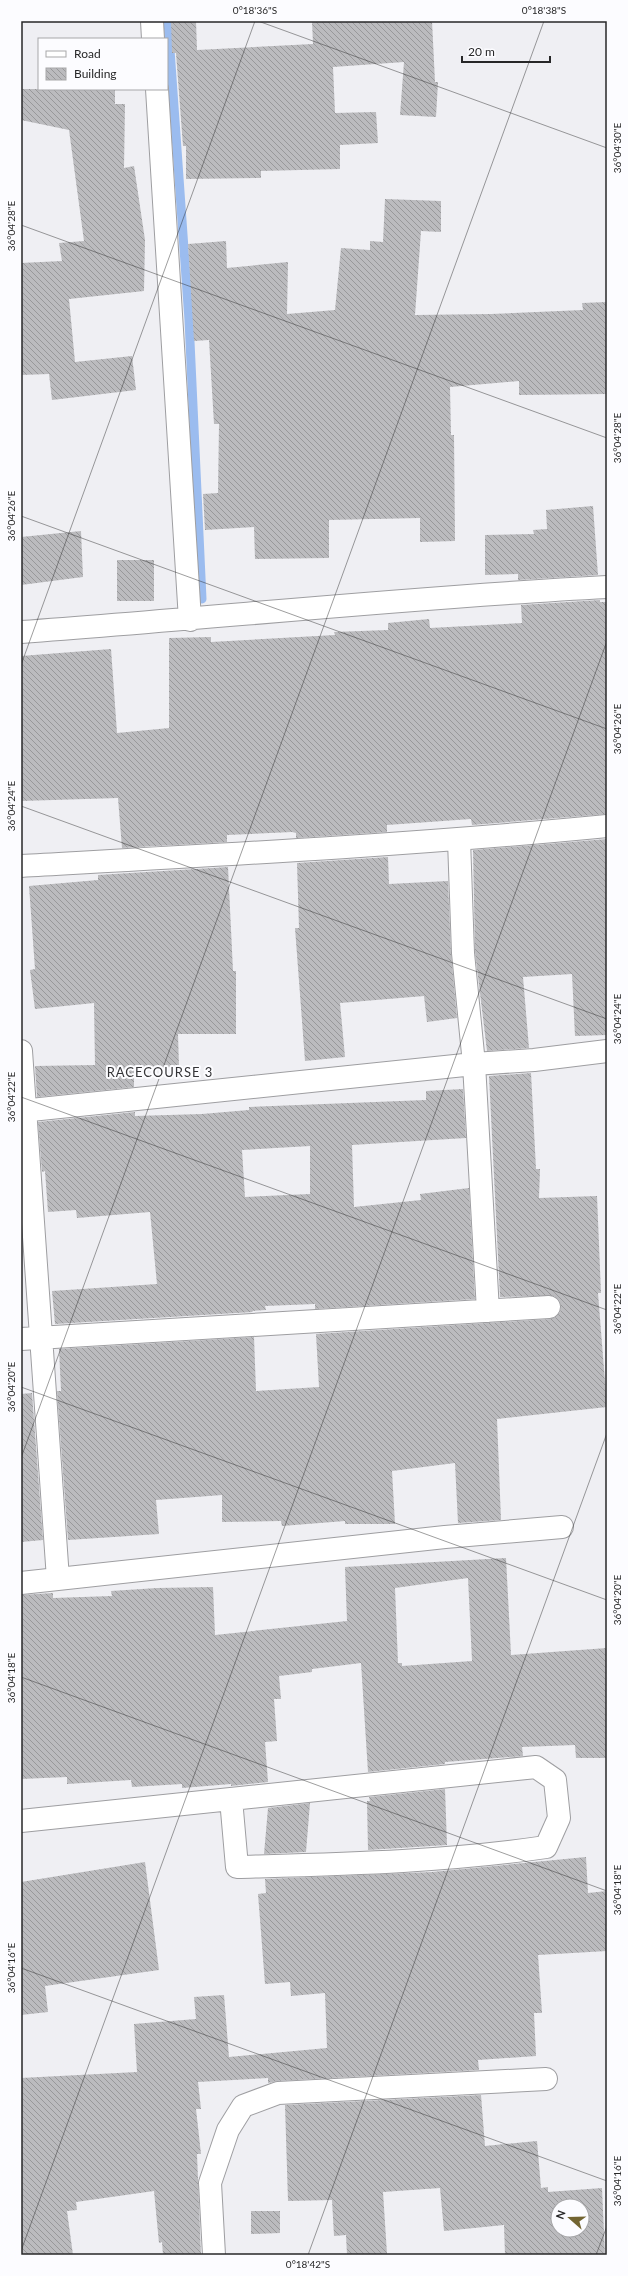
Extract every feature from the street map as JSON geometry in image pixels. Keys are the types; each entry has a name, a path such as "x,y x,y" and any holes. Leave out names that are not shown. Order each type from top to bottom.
{"street":[{"path":"152,21 153,38"},
{"path":"156,90 190,620"},
{"path":"21,632 190,620 475,594 607,587"},
{"path":"21,866 458,840 607,826"},
{"path":"458,840 463,953 474,1064 488,1311"},
{"path":"21,1051 23,1111 43,1338 58,1579"},
{"path":"23,1111 474,1064 534,1060 607,1051"},
{"path":"21,1339 549,1307"},
{"path":"21,1583 445,1537 562,1527"},
{"path":"21,1821 231,1798 536,1767 555,1780 559,1818 546,1848 458,1858 378,1863 238,1867 231,1798"},
{"path":"214,2255 210,2183 228,2130 243,2106 278,2093 546,2079"}],"building":[{"path":"171,21 196,21 197,50 313,44 312,21 432,21 435,82 438,82 436,117 400,115 404,62 333,67 335,113 376,112 378,143 340,145 340,169 261,171 261,178 186,179 186,146 183,146 176,53 172,53"},
{"path":"21,89 115,90 115,104 125,104 124,168 134,166 145,240 144,291 69,299 75,362 132,356 136,390 52,400 49,374 21,375 21,263 62,261 59,243 84,241 69,130 21,120"},
{"path":"385,199 441,201 441,232 421,231 415,315 491,314 583,310 582,303 607,302 607,394 519,395 519,381 450,387 451,435 454,435 455,541 420,542 420,518 329,520 329,558 255,559 254,527 205,530 203,494 218,493 219,424 214,424 209,340 194,341 188,244 226,241 227,268 288,262 287,314 335,310 341,248 370,250 370,241 383,242"},
{"path":"593,506 598,575 518,580 518,574 485,575 485,535 534,534 533,530 547,529 546,510"},
{"path":"81,531 83,577 21,585 21,537"},
{"path":"117,560 154,560 154,601 117,601"},
{"path":"600,600 600,602 607,602 607,814 472,825 471,819 387,825 387,832 296,838 296,833 292,832 227,835 227,842 122,848 118,798 21,801 21,656 111,649 117,733 169,728 169,638 211,637 211,642 335,635 334,632 388,630 388,623 429,619 430,628 522,623 521,605"},
{"path":"607,839 607,1035 575,1036 572,974 523,977 529,1048 487,1051 475,952 473,850"},
{"path":"388,857 389,884 448,881 451,953 457,1018 427,1022 424,996 340,1003 345,1057 305,1061 295,928 299,928 297,863"},
{"path":"228,867 233,971 236,971 236,1034 178,1034 179,1067 134,1068 134,1087 37,1097 35,1066 95,1065 94,1003 35,1009 30,970 35,969 29,886 98,880 98,875"},
{"path":"531,1073 536,1169 540,1169 539,1198 597,1196 601,1293 598,1293 607,1407 497,1419 501,1520 458,1523 455,1463 392,1471 395,1524 345,1524 345,1521 282,1526 281,1521 222,1522 222,1495 156,1500 159,1534 68,1540 57,1391 61,1391 59,1349 254,1337 256,1391 319,1387 316,1334 550,1319 556,1317 560,1312 561,1306 559,1300 554,1296 500,1297 489,1076"},
{"path":"463,1089 466,1138 352,1145 354,1207 421,1200 420,1194 469,1188 475,1299 315,1309 315,1304 265,1306 266,1310 252,1311 253,1312 55,1324 52,1291 157,1284 150,1212 77,1218 76,1210 48,1212 45,1171 42,1172 38,1122 135,1112 135,1116 202,1114 249,1110 249,1107 426,1100 426,1091","holes":["310,1146 310,1194 245,1197 242,1150"]},
{"path":"32,1393 43,1540 21,1542 21,1394"},
{"path":"506,1558 511,1655 607,1648 607,1758 576,1758 575,1745 522,1747 523,1756 445,1762 445,1764 368,1772 361,1663 312,1669 312,1672 279,1676 281,1699 274,1699 277,1741 265,1742 268,1782 231,1786 231,1784 182,1788 182,1784 132,1787 131,1780 67,1784 67,1777 21,1779 21,1595 53,1593 53,1598 112,1596 111,1591 213,1587 215,1635 347,1621 345,1567","holes":["468,1578 472,1661 402,1666 402,1663 398,1663 395,1588"]},
{"path":"445,1789 447,1845 368,1850 367,1801 370,1801 369,1797"},
{"path":"310,1803 306,1852 264,1854 268,1808"},
{"path":"586,1857 588,1893 607,1891 607,1951 538,1955 542,2013 534,2013 536,2056 478,2060 479,2070 277,2081 268,2083 268,2078 198,2082 201,2109 196,2109 201,2154 197,2154 201,2255 163,2255 162,2242 159,2243 154,2191 76,2202 77,2210 67,2211 73,2255 21,2255 21,2078 137,2072 134,2024 196,2019 194,1997 224,1995 229,2057 327,2048 325,1993 291,1996 290,1982 265,1984 258,1894 266,1893 265,1879 432,1872"},
{"path":"145,1862 159,1970 45,1986 48,2012 21,2015 21,1882"},
{"path":"481,2095 485,2146 537,2141 541,2188 548,2187 548,2192 602,2188 605,2255 505,2255 504,2225 444,2231 440,2188 383,2192 387,2254 347,2255 346,2235 334,2236 332,2200 288,2201 285,2105"},
{"path":"251,2211 280,2211 280,2233 251,2234"}],"waterway":[{"path":"168,21 189,320 202,599"}],"district":[{"name":"RACECOURSE 3","path":"160,1072"}]}
